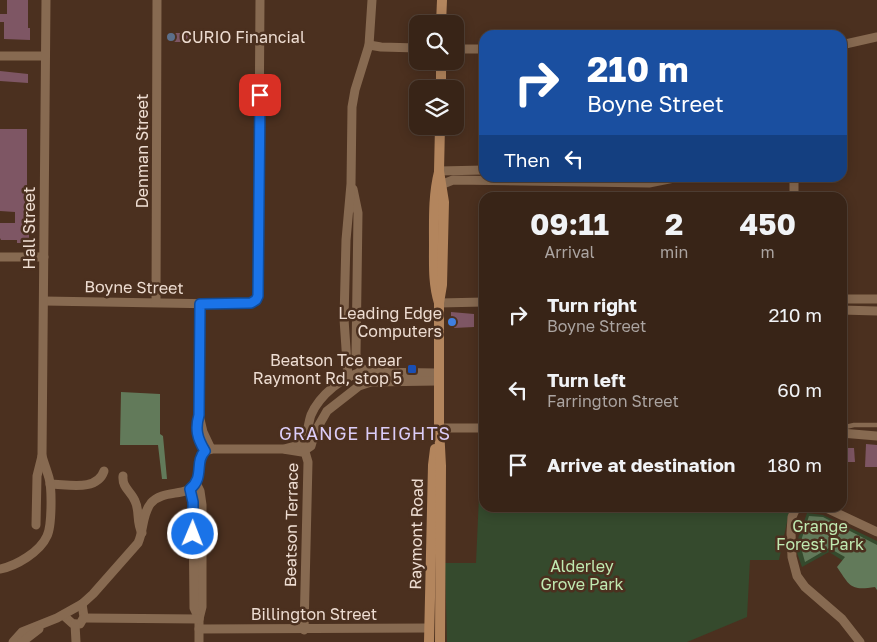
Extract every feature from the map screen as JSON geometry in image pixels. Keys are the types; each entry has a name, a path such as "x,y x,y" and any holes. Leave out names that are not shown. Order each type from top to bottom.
{"main road":[{"path":"441,15 442,0"},
{"name":"Raymont Road","path":"438,303 442,285 444,202 440,170 440,135"},
{"name":"Raymont Road","path":"440,170 435,186 434,202 434,285 438,303 441,466 440,642"},
{"name":"Raymont Road","path":"429,642 433,465 439,428"},
{"path":"429,628 440,628"}],"street":[{"name":"Hall Street","path":"36,526 37,476 42,456 46,0"},
{"name":"Denman Street","path":"156,302 157,0"},
{"name":"Boyne Street","path":"44,301 200,304 254,302 257,298 260,0"},
{"path":"348,378 344,319 346,240 351,184 352,103 368,45 372,0"},
{"path":"847,44 877,37"},
{"path":"368,45 409,48"},
{"path":"464,49 479,49"},
{"path":"0,56 45,56"},
{"path":"440,170 479,170"},
{"path":"442,184 453,180 479,180"},
{"path":"584,182 654,182"},
{"path":"351,184 358,213 356,353 357,362 365,372"},
{"path":"0,257 44,258"},
{"path":"847,299 877,300"},
{"path":"438,303 479,302"},
{"path":"200,304 199,415 196,430 208,450"},
{"path":"847,310 877,311"},
{"path":"345,355 356,353"},
{"name":"Beatson Terrace","path":"304,630 308,462 304,446 309,421 316,407 329,392 356,374 365,372 393,377 438,377"},
{"name":"Beatson Terrace","path":"304,446 311,446 315,432 327,411 344,396 365,383 393,377"},
{"path":"439,428 479,428"},
{"path":"847,434 877,436"},
{"path":"199,642 199,619 194,608 193,486 199,474 200,458 208,450 283,449 304,446"},
{"name":"Hall Street","path":"0,570 30,555 45,539 49,527 50,484 42,456"},
{"path":"50,484 93,484 99,480 104,471"},
{"path":"123,476 125,488 136,503 138,522 142,533"},
{"path":"22,642 48,623 82,604 134,549 142,533 146,514 152,502 165,494 193,486"},
{"path":"794,512 791,533 792,557 797,576 804,586 842,619 860,642"},
{"path":"834,512 877,532"},
{"path":"63,615 70,622 75,624 81,623 84,618 82,604"},
{"path":"84,618 199,619"},
{"path":"12,642 22,632 48,623"},
{"path":"75,624 76,642"},
{"name":"Billington Street","path":"199,629 429,628"}],"lane":[{"path":"847,427 877,425"}],"green space":[{"path":"121,392 160,394 160,434 163,436 167,479 162,479 158,445 120,445"},
{"name":"Alderley Grove Park","path":"479,496 479,512 789,512 779,560 750,560 747,617 687,642 447,642 445,563 476,563"},
{"name":"Grange Forest Park","path":"807,513 823,515 877,541 877,585 872,579 829,552 802,567 795,547"},
{"name":"Grange Forest Park","path":"809,516 823,517 877,545 877,590 875,587 860,588 848,583 837,567 845,557 829,548 805,562 800,544"}],"building":[{"path":"7,0 28,0 30,40 4,39 4,22 0,22 0,14 7,14"},
{"path":"168,33 186,33 188,35 188,42 168,42"},
{"path":"0,71 28,74 28,83 0,81"},
{"path":"0,129 27,129 27,190 25,190 25,206 26,215 29,215 29,243 17,243 17,240 1,240 0,238 0,223 15,223 15,212 0,211"},
{"path":"451,312 474,314 474,327 454,328 454,323 451,323"},
{"path":"866,444 877,445 877,467 865,467"},
{"path":"847,448 854,448 855,462 847,462"}],"place":[{"name":"CURIO Financial","path":"171,37"},
{"name":"Leading Edge Computers","path":"452,322"},
{"name":"Beatson Tce near Raymont Rd, stop 5","path":"412,369"}],"district":[{"name":"GRANGE HEIGHTS","path":"365,434"}],"route":[{"path":"193,534 193,502 190,489 197,482 200,458 205,451 199,440 196,428 199,415 200,304 251,303 258,296 260,95"}]}
